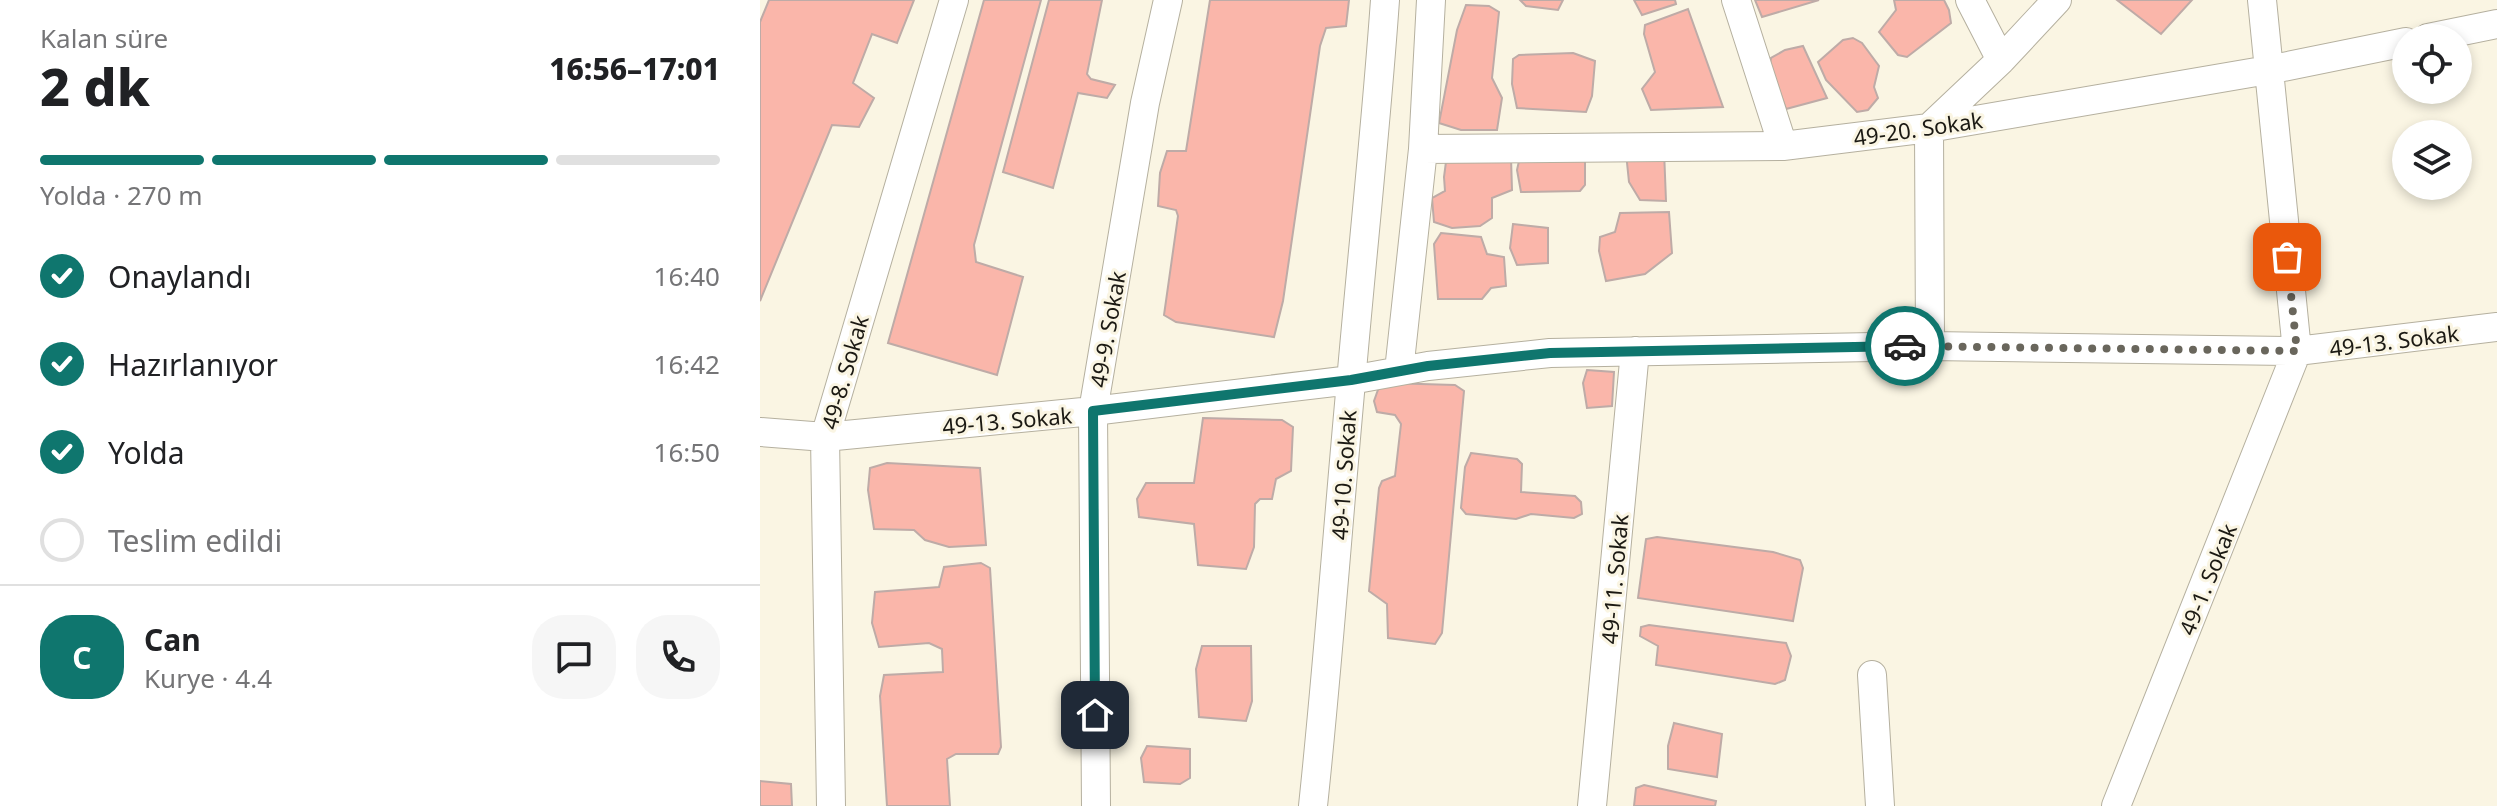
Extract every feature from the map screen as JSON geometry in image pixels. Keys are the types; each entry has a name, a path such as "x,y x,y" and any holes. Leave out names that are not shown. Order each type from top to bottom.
{"street":[{"name":"49-8. Sokak","path":"831,806 825,437 954,0"},
{"name":"49-9. Sokak","path":"1096,806 1093,411 1145,103 1168,0"},
{"name":"49-10. Sokak","path":"1313,806 1375,149 1385,0"},
{"path":"1399,371 1423,149 1431,0"},
{"path":"1736,0 1783,146"},
{"path":"1970,0 2001,60"},
{"path":"1930,346 1929,128 2001,60 2057,0"},
{"path":"2262,0 2297,351"},
{"path":"2472,29 2497,24"},
{"name":"49-20. Sokak","path":"1423,149 1783,146 1929,128 2268,70 2392,45"},
{"name":"49-13. Sokak","path":"760,432 825,437 1093,411 1550,353 1930,346 2297,351 2497,327"},
{"name":"49-11. Sokak","path":"1592,806 1635,351"},
{"name":"49-1. Sokak","path":"2116,806 2297,351"},
{"path":"1872,675 1880,806"}],"building":[{"path":"769,0 914,0 897,43 872,34 853,83 874,98 859,127 832,125 760,301 760,22"},
{"path":"984,0 1041,0 974,245 976,262 1023,277 997,375 888,343"},
{"path":"1049,0 1102,0 1087,74 1091,79 1115,85 1107,98 1078,93 1053,188 1003,172"},
{"path":"1210,0 1349,0 1346,26 1326,28 1320,46 1283,301 1274,337 1176,322 1164,315 1178,216 1176,210 1158,206 1160,173 1167,151 1186,151"},
{"path":"1520,0 1563,0 1558,10 1526,6"},
{"path":"1634,0 1675,0 1676,4 1642,15"},
{"path":"1755,0 1819,0 1762,17"},
{"path":"1894,0 1944,0 1951,23 1907,57 1898,55 1879,32 1896,10"},
{"path":"2117,0 2192,0 2161,34"},
{"path":"1466,5 1489,6 1499,12 1492,78 1502,98 1497,130 1461,130 1439,123 1457,30"},
{"path":"1688,9 1723,107 1651,110 1642,89 1655,72 1644,34 1645,25"},
{"path":"1853,38 1862,43 1879,66 1874,87 1878,98 1868,110 1857,112 1826,80 1818,62 1843,40"},
{"path":"1803,46 1827,98 1786,109 1770,64 1771,58 1785,50"},
{"path":"1573,53 1595,61 1592,96 1586,112 1517,108 1512,84 1513,59 1519,55"},
{"path":"1664,150 1666,201 1640,200 1629,182 1626,153"},
{"path":"1585,151 1585,185 1580,191 1521,192 1517,170 1521,152"},
{"path":"1447,154 1511,157 1512,190 1492,198 1492,218 1480,226 1452,228 1434,222 1432,198 1445,191"},
{"path":"1669,212 1672,253 1645,274 1606,281 1599,251 1600,237 1615,232 1620,213"},
{"path":"1513,224 1548,228 1548,263 1517,265 1510,248"},
{"path":"1441,233 1481,237 1487,254 1504,257 1506,286 1491,288 1482,299 1438,299 1434,244"},
{"path":"1587,370 1614,372 1612,406 1587,408 1583,383"},
{"path":"1386,383 1455,385 1464,391 1442,633 1435,644 1388,638 1387,604 1369,591 1379,488 1382,481 1395,476 1401,424 1395,415 1377,412 1374,401 1379,387"},
{"path":"1203,418 1282,420 1293,427 1291,471 1276,479 1272,499 1260,499 1255,504 1254,547 1246,569 1198,565 1194,524 1139,517 1137,499 1146,483 1194,483"},
{"path":"1471,453 1517,459 1522,464 1521,492 1575,496 1581,502 1582,514 1574,518 1531,514 1516,519 1466,514 1461,508 1465,467"},
{"path":"887,463 980,468 986,545 949,547 925,540 914,530 874,529 868,490 870,468"},
{"path":"1657,537 1773,552 1800,560 1803,568 1793,621 1638,598 1646,539"},
{"path":"981,563 990,568 1001,747 998,754 956,754 947,759 950,806 887,806 880,696 884,675 943,672 942,649 929,643 879,647 872,623 875,592 939,587 944,567"},
{"path":"1649,625 1786,643 1791,656 1785,680 1775,684 1656,665 1658,646 1640,636 1641,627"},
{"path":"1202,646 1251,646 1252,701 1246,721 1199,717 1196,669"},
{"path":"1674,723 1722,734 1717,777 1668,769 1668,746"},
{"path":"1147,746 1190,749 1190,778 1180,784 1144,782 1141,758"},
{"path":"760,781 791,784 792,806 760,806"},
{"path":"1644,785 1716,801 1715,806 1634,806 1636,788"}],"way so far":[{"path":"1905,346 2297,351 2287,257"}],"route":[{"path":"1095,715 1093,411 1351,380 1428,366 1550,353 1905,346"}]}
